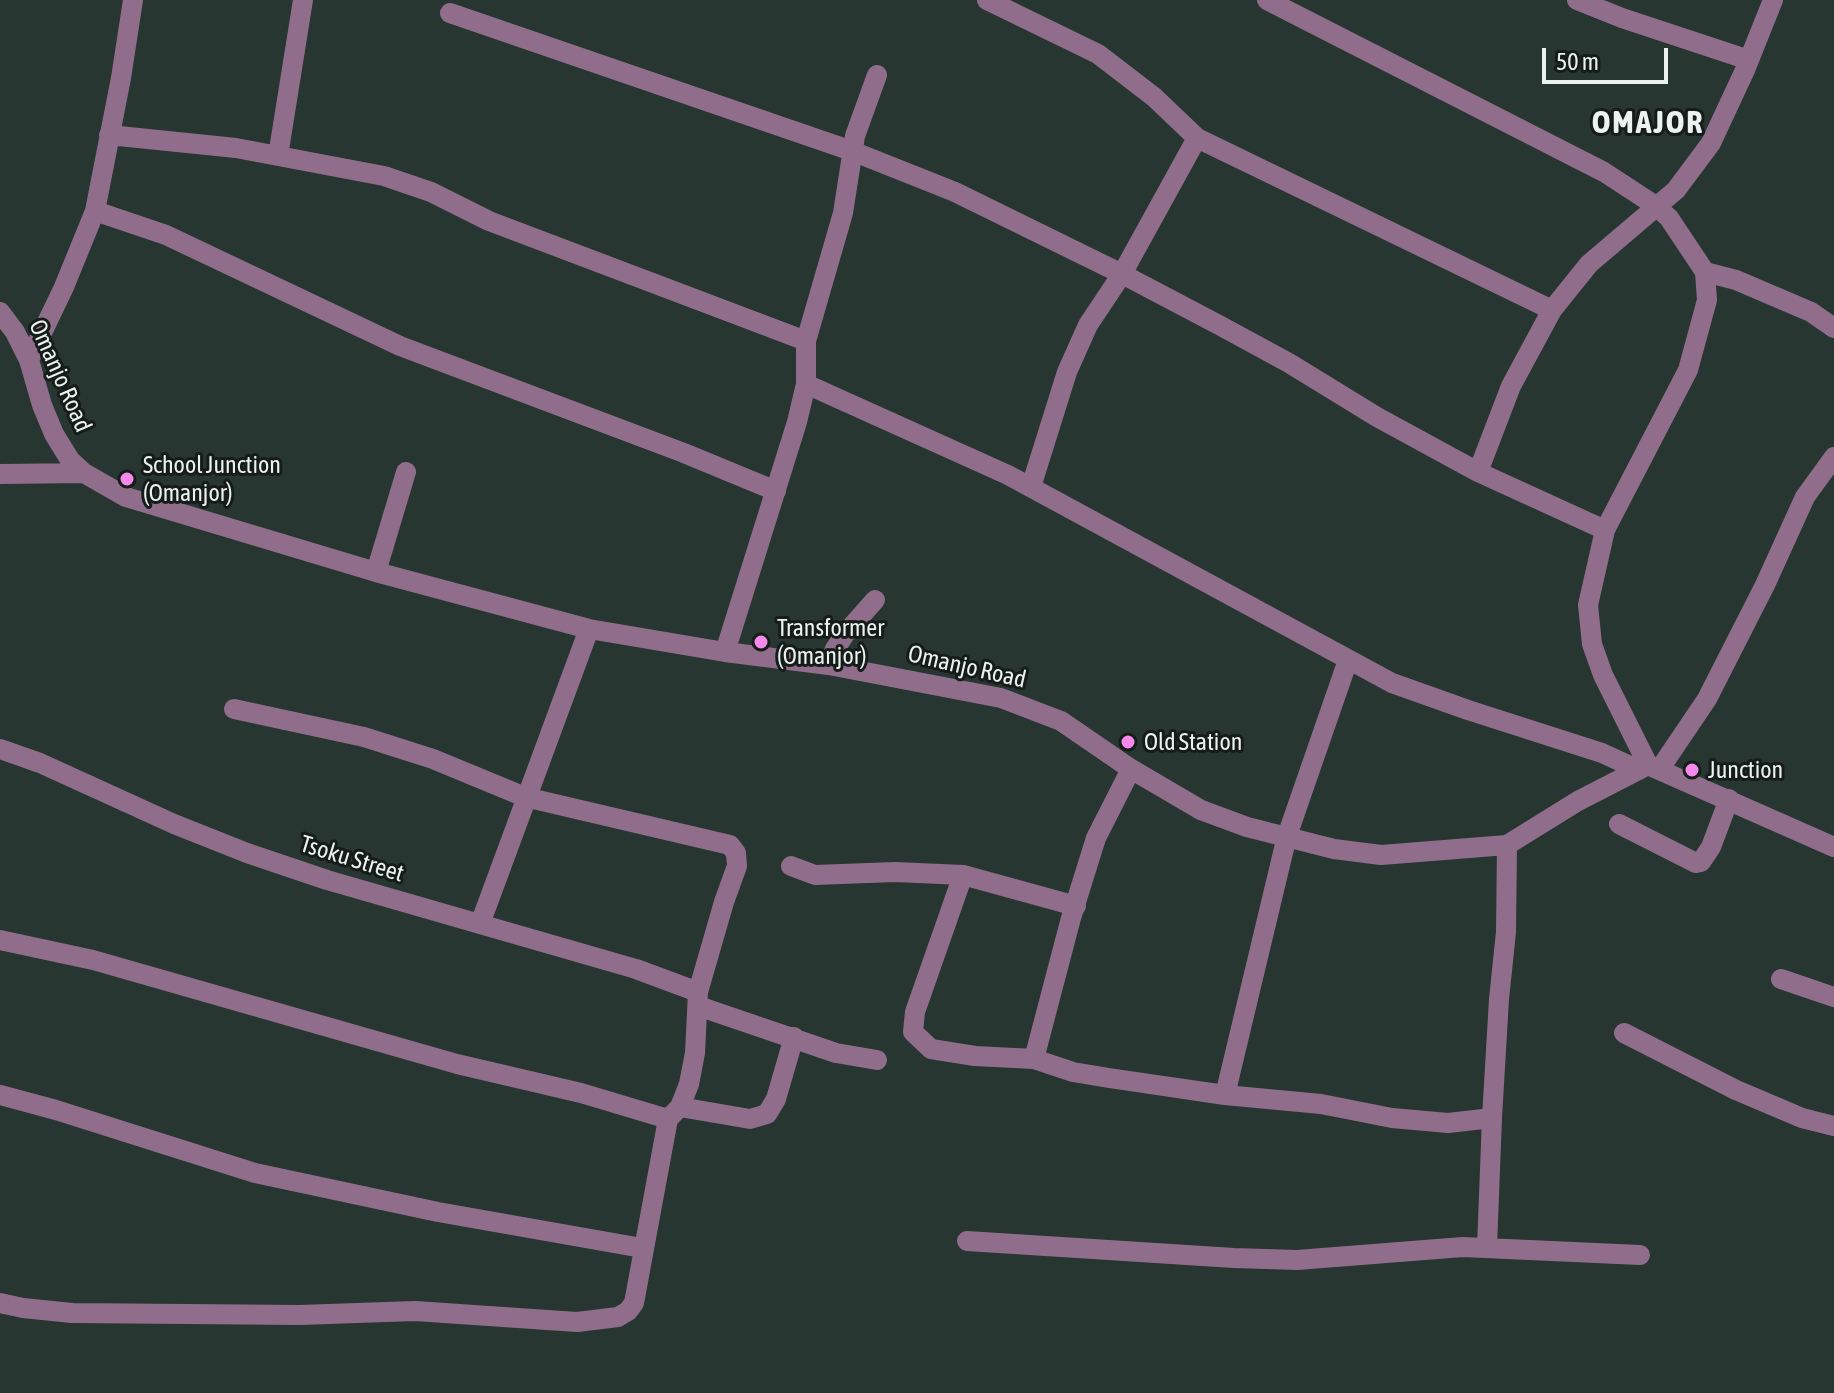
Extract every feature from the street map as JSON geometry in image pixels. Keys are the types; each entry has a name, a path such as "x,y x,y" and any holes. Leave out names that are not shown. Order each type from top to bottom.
{"street":[{"path":"29,360 64,287 95,211 124,65 133,0"},
{"path":"278,156 303,0"},
{"path":"987,0 1098,54 1154,97 1197,138 1552,310"},
{"path":"1267,0 1604,172 1669,218 1705,272 1707,300 1688,370 1605,530 1588,605 1592,644 1612,696 1649,768"},
{"path":"1577,0 1749,60"},
{"path":"1478,472 1511,386 1552,310 1589,264 1692,173 1711,143 1773,0"},
{"path":"450,13 852,151 955,192 1122,274 1261,348 1478,472 1605,530"},
{"path":"725,652 806,384 806,341 843,213 852,151 877,75"},
{"path":"109,135 236,148 384,176 431,192 489,221 806,341"},
{"path":"1031,487 1067,372 1088,325 1122,274 1197,138"},
{"path":"95,211 166,235 400,346 776,491"},
{"path":"1705,272 1757,289 1832,322"},
{"name":"Omanjo Road","path":"0,312 15,332 29,360 42,405 54,434 70,460 84,473 126,497 376,572 589,629 725,652 829,665 1001,698 1061,721 1131,769 1201,810 1247,827 1334,849 1381,855 1507,845 1578,801 1649,768"},
{"path":"806,384 1031,487 1392,683 1649,768 1729,799 1834,847"},
{"path":"1649,768 1707,699 1765,585 1805,497 1834,457"},
{"path":"376,572 406,472"},
{"path":"0,474 84,473"},
{"path":"829,665 845,634 875,600"},
{"path":"480,924 589,629"},
{"path":"1225,1095 1287,836 1348,660"},
{"path":"0,1303 72,1313 300,1315 415,1311 599,1321 618,1317 634,1303 642,1248 674,1113 689,1084 695,1053 698,999 737,866 736,853 730,845 525,797 433,759 364,737 234,709"},
{"name":"Tsoku Street","path":"0,749 40,763 174,824 247,853 327,880 636,969 698,999 836,1053 877,1060"},
{"path":"1034,1059 1096,838 1131,769"},
{"path":"1619,824 1696,863 1701,862 1711,847 1729,799"},
{"path":"1487,1247 1492,1118 1506,932 1507,845"},
{"path":"791,866 815,875 895,872 963,875 1076,906"},
{"path":"963,875 915,1012 913,1032 931,1049 975,1056 1034,1059 1073,1072 1225,1095 1321,1104 1392,1118 1448,1123 1492,1118"},
{"path":"0,940 93,960 457,1064 674,1113 750,1119 767,1114 776,1099 794,1037"},
{"path":"1781,979 1834,997"},
{"path":"1624,1033 1736,1090 1802,1118 1834,1126"},
{"path":"0,1095 255,1173 438,1212 642,1248"},
{"path":"967,1241 1297,1260 1432,1248 1487,1247 1516,1251 1640,1255"}],"place":[{"name":"School Junction (Omanjor)","path":"127,479"},
{"name":"Transformer (Omanjor)","path":"761,642"},
{"name":"Old Station","path":"1128,742"},
{"name":"Junction","path":"1692,770"}],"district":[{"name":"OMAJOR","path":"1648,123"}]}
